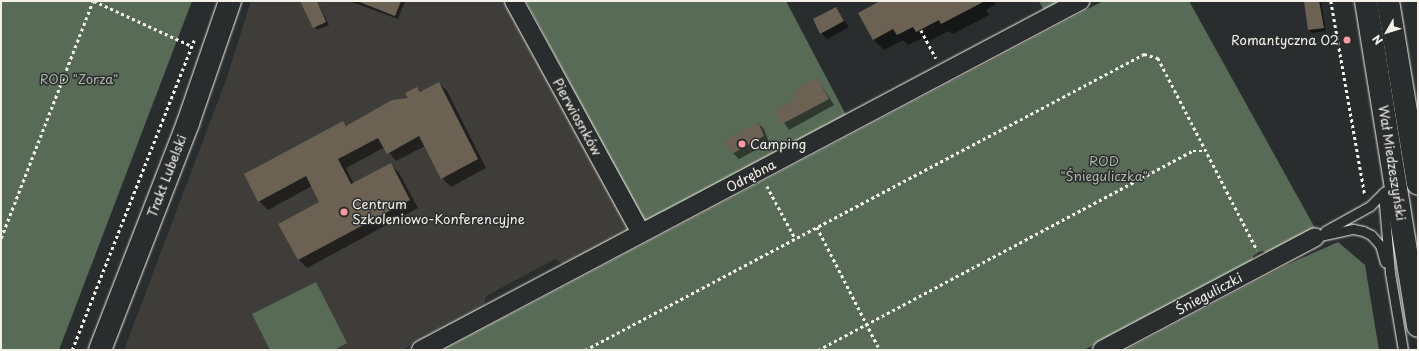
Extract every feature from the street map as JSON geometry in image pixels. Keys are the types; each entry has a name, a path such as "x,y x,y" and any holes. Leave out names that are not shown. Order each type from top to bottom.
{"main road":[{"name":"Trakt Lubelski","path":"100,350 188,122 230,1"},
{"name":"Wał Miedzeszyński","path":"1366,1 1389,188 1418,326"},
{"name":"Wał Miedzeszyński","path":"1388,1 1418,184"}],"street":[{"name":"Pierwiosnków","path":"514,1 641,233"},
{"name":"Odrębna","path":"421,350 1080,1"},
{"name":"Śnieguliczki","path":"1102,350 1315,237"}],"lane":[{"path":"1315,237 1370,206 1389,188"},
{"path":"1389,188 1390,274 1403,350"},
{"path":"1315,237 1353,229 1371,235 1380,245 1390,274"}],"path":[{"path":"1,238 94,1 192,46"},
{"path":"1331,1 1363,191 1370,206"},
{"path":"921,30 939,63"},
{"path":"72,350 198,33"},
{"path":"585,350 1144,54 1158,58 1259,252"},
{"path":"818,350 1193,150 1206,151"},
{"path":"764,180 795,238"},
{"path":"817,227 880,350"}],"shaded area":[{"path":"251,1 506,1 629,231 564,265 555,259 486,296 484,307 402,350 124,350 226,80"}],"green space":[{"name":"ROD \"Zorza\"","path":"1,1 192,1 59,350 1,350"},
{"path":"526,1 786,1 846,115 644,222"},
{"path":"1039,1 1064,1 1044,11"},
{"name":"ROD \"Śnieguliczka\"","path":"1103,1 1189,1 1315,228 1267,253 1263,251 1259,252 1253,256 1253,261 1084,350 443,350"},
{"path":"1338,242 1365,265 1379,350 1125,350 1284,266"},
{"path":"316,282 347,343 334,350 270,350 252,314"}],"building":[{"path":"300,1 317,1 326,22 313,28"},
{"path":"357,1 401,1 395,16"},
{"path":"880,1 985,1 941,24 939,20 916,32 913,27 897,35 893,29 873,40 858,13"},
{"path":"1304,1 1319,1 1324,28 1308,30"},
{"path":"836,7 844,21 820,34 813,19"},
{"path":"817,77 829,99 782,124 775,111 794,100 791,95 796,92 795,89"},
{"path":"439,82 478,159 441,179 419,136 387,154 378,138 338,159 351,184 391,163 410,200 298,260 278,224 319,202 306,176 258,202 244,174 343,121 346,126 392,100 408,98 405,93 417,87 420,92"},
{"path":"758,122 764,136 732,154 724,140"}],"place":[{"name":"Romantyczna 02","path":"1347,40"},
{"name":"Camping","path":"742,144"},
{"name":"Centrum Szkoleniowo-Konferencyjne","path":"344,212"}]}
